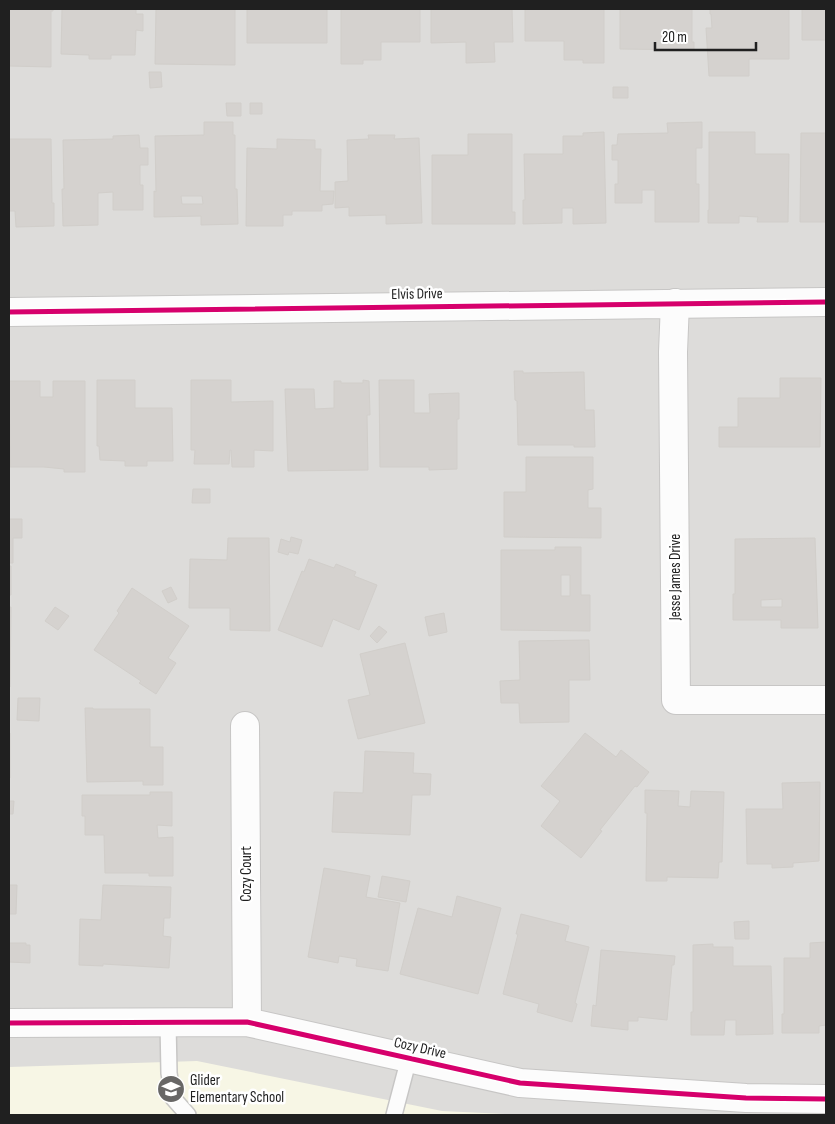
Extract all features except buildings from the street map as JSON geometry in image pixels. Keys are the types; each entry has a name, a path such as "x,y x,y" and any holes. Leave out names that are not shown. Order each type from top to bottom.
{"street":[{"name":"Elvis Drive","path":"9,312 826,302"},
{"name":"Jesse James Drive","path":"675,303 673,352 676,700 826,700"},
{"name":"Cozy Court","path":"245,726 247,1022"},
{"name":"Cozy Drive","path":"9,1024 247,1022 520,1083 765,1107 826,1099"}],"lane":[{"path":"168,1022 169,1073 173,1098 188,1115"},
{"path":"394,1115 409,1058"}],"shaded area":[{"path":"9,9 826,9 826,1115 9,1115"},
{"name":"Glider Elementary School","path":"197,1061 442,1111 525,1115 9,1115 9,1067"}],"cycle path":[{"path":"9,312 826,302"},
{"path":"9,1023 247,1022 520,1083 746,1098 826,1099"}],"place":[{"name":"Glider Elementary School","path":"171,1089"}]}
